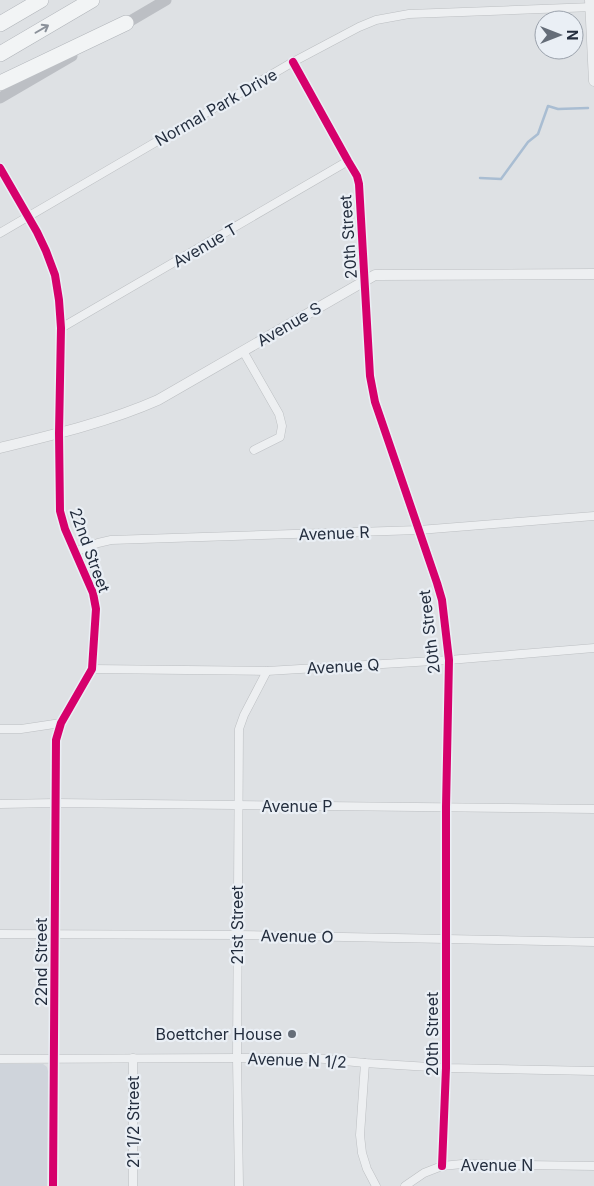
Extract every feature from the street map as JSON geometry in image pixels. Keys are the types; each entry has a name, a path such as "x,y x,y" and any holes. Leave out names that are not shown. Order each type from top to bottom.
{"highway":[{"path":"0,24 41,0"},
{"path":"0,54 92,0"},
{"path":"0,82 126,23"}],"main road":[{"path":"0,98 166,0"}],"street":[{"name":"Normal Park Drive","path":"0,233 292,62 359,26 376,20 409,14 592,5"},
{"path":"592,5 594,81"},
{"name":"20th Street","path":"292,62 359,184 372,388 375,402 442,600 449,660 445,938 446,1068 442,1166"},
{"name":"Avenue T","path":"61,328 348,161"},
{"name":"22nd Street","path":"0,168 46,251 54,276 59,300 61,328 60,511 65,529 93,593 96,608 92,669 61,723 56,740 53,1186"},
{"name":"Avenue S","path":"0,448 136,410 158,400 375,276 594,274"},
{"path":"243,350 279,414 282,426 280,437 254,450"},
{"name":"Avenue R","path":"75,552 111,540 419,530 594,516"},
{"name":"Avenue Q","path":"92,669 268,671 449,660 594,648"},
{"name":"21st Street","path":"239,1186 237,935 239,729 244,715 268,671"},
{"path":"0,729 21,730 61,723"},
{"name":"Avenue P","path":"0,804 594,809"},
{"name":"Avenue O","path":"0,934 237,935 594,942"},
{"name":"21 1/2 Street","path":"134,1058 134,1186"},
{"name":"Avenue N 1/2","path":"0,1059 314,1058 446,1068 594,1071"},
{"path":"365,1063 360,1135 362,1153 367,1169 376,1186"},
{"name":"Avenue N","path":"405,1186 424,1173 442,1166 462,1164 594,1166"}],"shaded area":[{"path":"0,1064 43,1064 47,1067 47,1186 0,1186"}],"waterway":[{"path":"480,178 501,179 528,142 538,134 548,106 558,109 588,108"}],"cycle path":[{"path":"293,62 357,176 370,376 375,402 442,600 449,660 446,807 446,1068 442,1166"},
{"path":"0,168 37,232 55,275 61,328 60,511 65,529 93,593 96,609 92,669 61,723 56,740 53,1186"}],"place":[{"name":"Boettcher House","path":"292,1034"}]}
